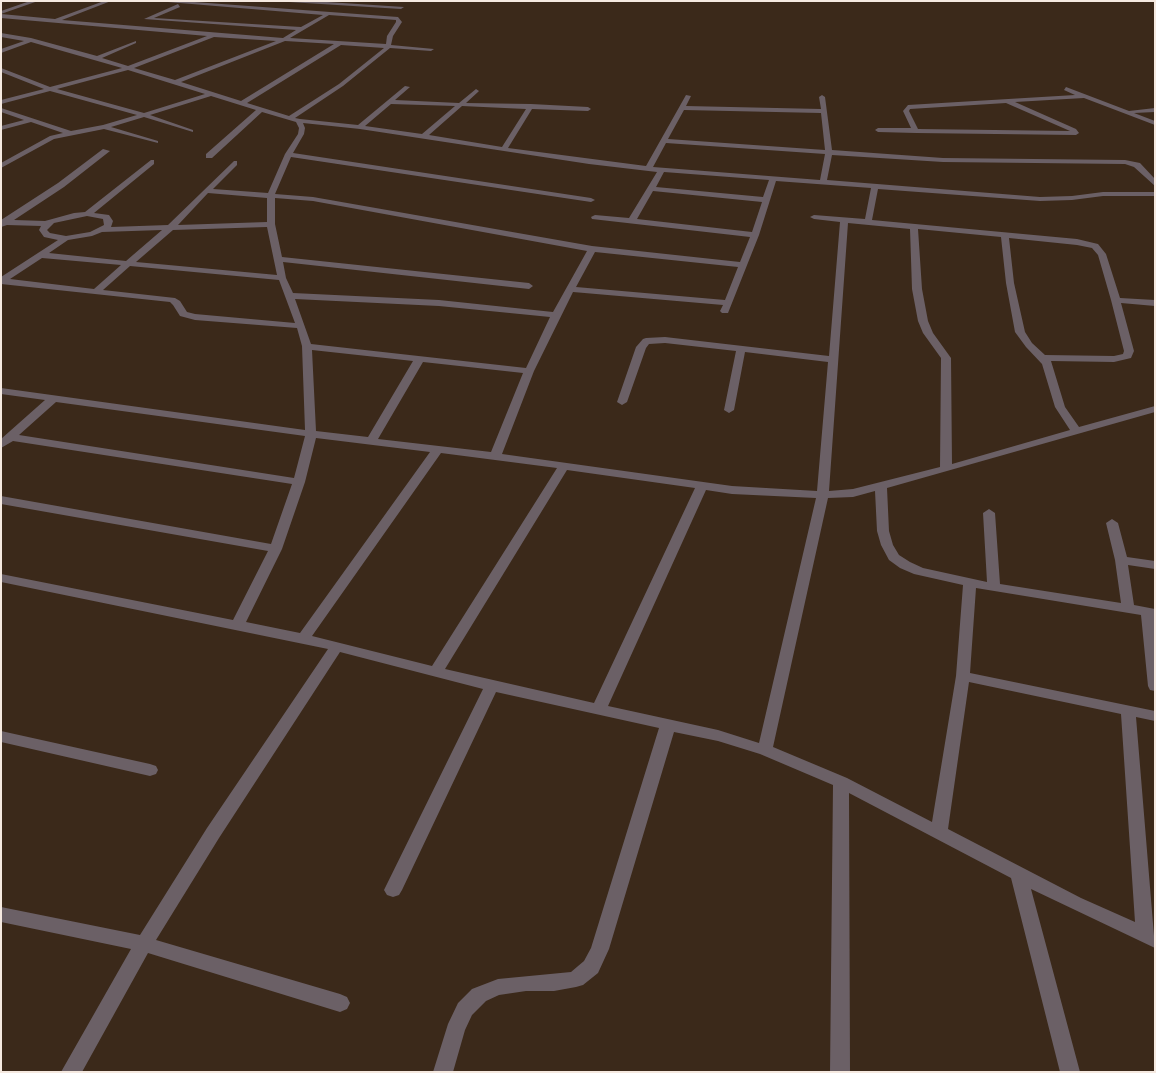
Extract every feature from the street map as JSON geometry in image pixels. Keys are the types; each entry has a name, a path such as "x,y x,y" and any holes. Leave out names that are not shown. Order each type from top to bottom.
{"street":[{"path":"1,14 36,1"},
{"path":"52,21 109,1"},
{"path":"158,1 398,19 399,22 390,36 388,47 341,85 291,117"},
{"path":"233,7 246,1"},
{"path":"275,1 402,7"},
{"path":"182,4 147,18 303,29"},
{"path":"1,14 52,21 214,36 431,50"},
{"path":"176,82 282,40 328,14"},
{"path":"188,33 211,24"},
{"path":"1,35 32,40 97,58 244,102 299,121 360,127 648,169 1048,199 1103,194 1155,194"},
{"path":"1,102 128,68 214,36"},
{"path":"1,51 32,40"},
{"path":"97,58 134,42"},
{"path":"244,102 339,44"},
{"path":"1,70 50,89 145,115 191,131"},
{"path":"360,127 407,87"},
{"path":"1066,88 1155,123"},
{"path":"424,136 476,91"},
{"path":"1,166 52,137 70,132 104,127 213,93"},
{"path":"648,169 688,96"},
{"path":"822,96 829,153 823,183"},
{"path":"916,131 906,111 908,107 1086,96"},
{"path":"878,130 1076,134 1074,130 1006,101"},
{"path":"390,102 588,109"},
{"path":"504,149 531,106"},
{"path":"208,156 262,108"},
{"path":"682,108 824,111"},
{"path":"1,110 70,132"},
{"path":"1124,111 1155,110"},
{"path":"1,128 32,120"},
{"path":"238,624 276,549 299,482 311,434 308,346 282,278 271,224 272,194 289,154 301,134 302,128 299,121"},
{"path":"104,127 156,142"},
{"path":"662,141 995,162 1125,162 1137,165 1155,184"},
{"path":"3,223 61,185 106,151"},
{"path":"289,154 591,200"},
{"path":"86,214 151,162"},
{"path":"95,292 170,228 234,163"},
{"path":"631,222 662,170"},
{"path":"571,289 726,307 755,235 773,179"},
{"path":"868,222 875,187"},
{"path":"652,188 766,200"},
{"path":"207,191 272,194 358,207 592,249 742,264"},
{"path":"3,223 47,224 62,217 86,214 106,217 109,221 108,226 102,230"},
{"path":"595,217 755,235"},
{"path":"814,217 1077,242 1095,246 1102,254 1129,352 1127,356 1121,358 1043,358"},
{"path":"766,750 824,495 844,220"},
{"path":"47,224 43,230 47,234 66,238 79,237 102,230 271,224"},
{"path":"914,227 917,290 923,321 928,332 946,358 946,469"},
{"path":"1005,236 1010,283 1020,332 1029,346 1043,358 1049,367 1060,407 1077,432"},
{"path":"1,281 66,238"},
{"path":"495,456 529,371 556,314 592,249"},
{"path":"39,255 282,278"},
{"path":"277,259 529,286"},
{"path":"1,281 172,300 177,303 184,314 195,317 301,326"},
{"path":"289,296 438,303 556,314"},
{"path":"1116,300 1155,303"},
{"path":"622,402 641,347 646,341 665,340 834,360"},
{"path":"308,346 529,371"},
{"path":"728,410 741,349"},
{"path":"370,441 419,360"},
{"path":"1,391 311,434 495,456 702,486 762,493 824,495 853,493 881,487 1155,409"},
{"path":"1,445 53,399"},
{"path":"11,438 299,482"},
{"path":"303,638 438,450"},
{"path":"436,672 564,466"},
{"path":"599,709 702,486"},
{"path":"881,487 883,530 887,545 894,557 905,565 919,571 970,584 1151,613 1155,686"},
{"path":"1,500 276,549"},
{"path":"988,513 994,587"},
{"path":"1112,523 1121,560 1128,608"},
{"path":"1121,560 1155,566"},
{"path":"1,578 303,638 492,686 668,725 766,750 841,782 939,832 1019,876 1150,938"},
{"path":"939,832 963,676 970,584"},
{"path":"71,1072 144,944 213,833 336,647"},
{"path":"963,676 1155,716"},
{"path":"393,890 492,686"},
{"path":"1128,710 1150,938"},
{"path":"444,1072 454,1030 465,1009 478,995 498,987 526,983 554,984 576,979 591,967 600,950 668,725"},
{"path":"1,736 87,754 150,770"},
{"path":"840,1072 841,782"},
{"path":"1019,876 1070,1072"},
{"path":"1,914 144,944 340,1003"}]}
